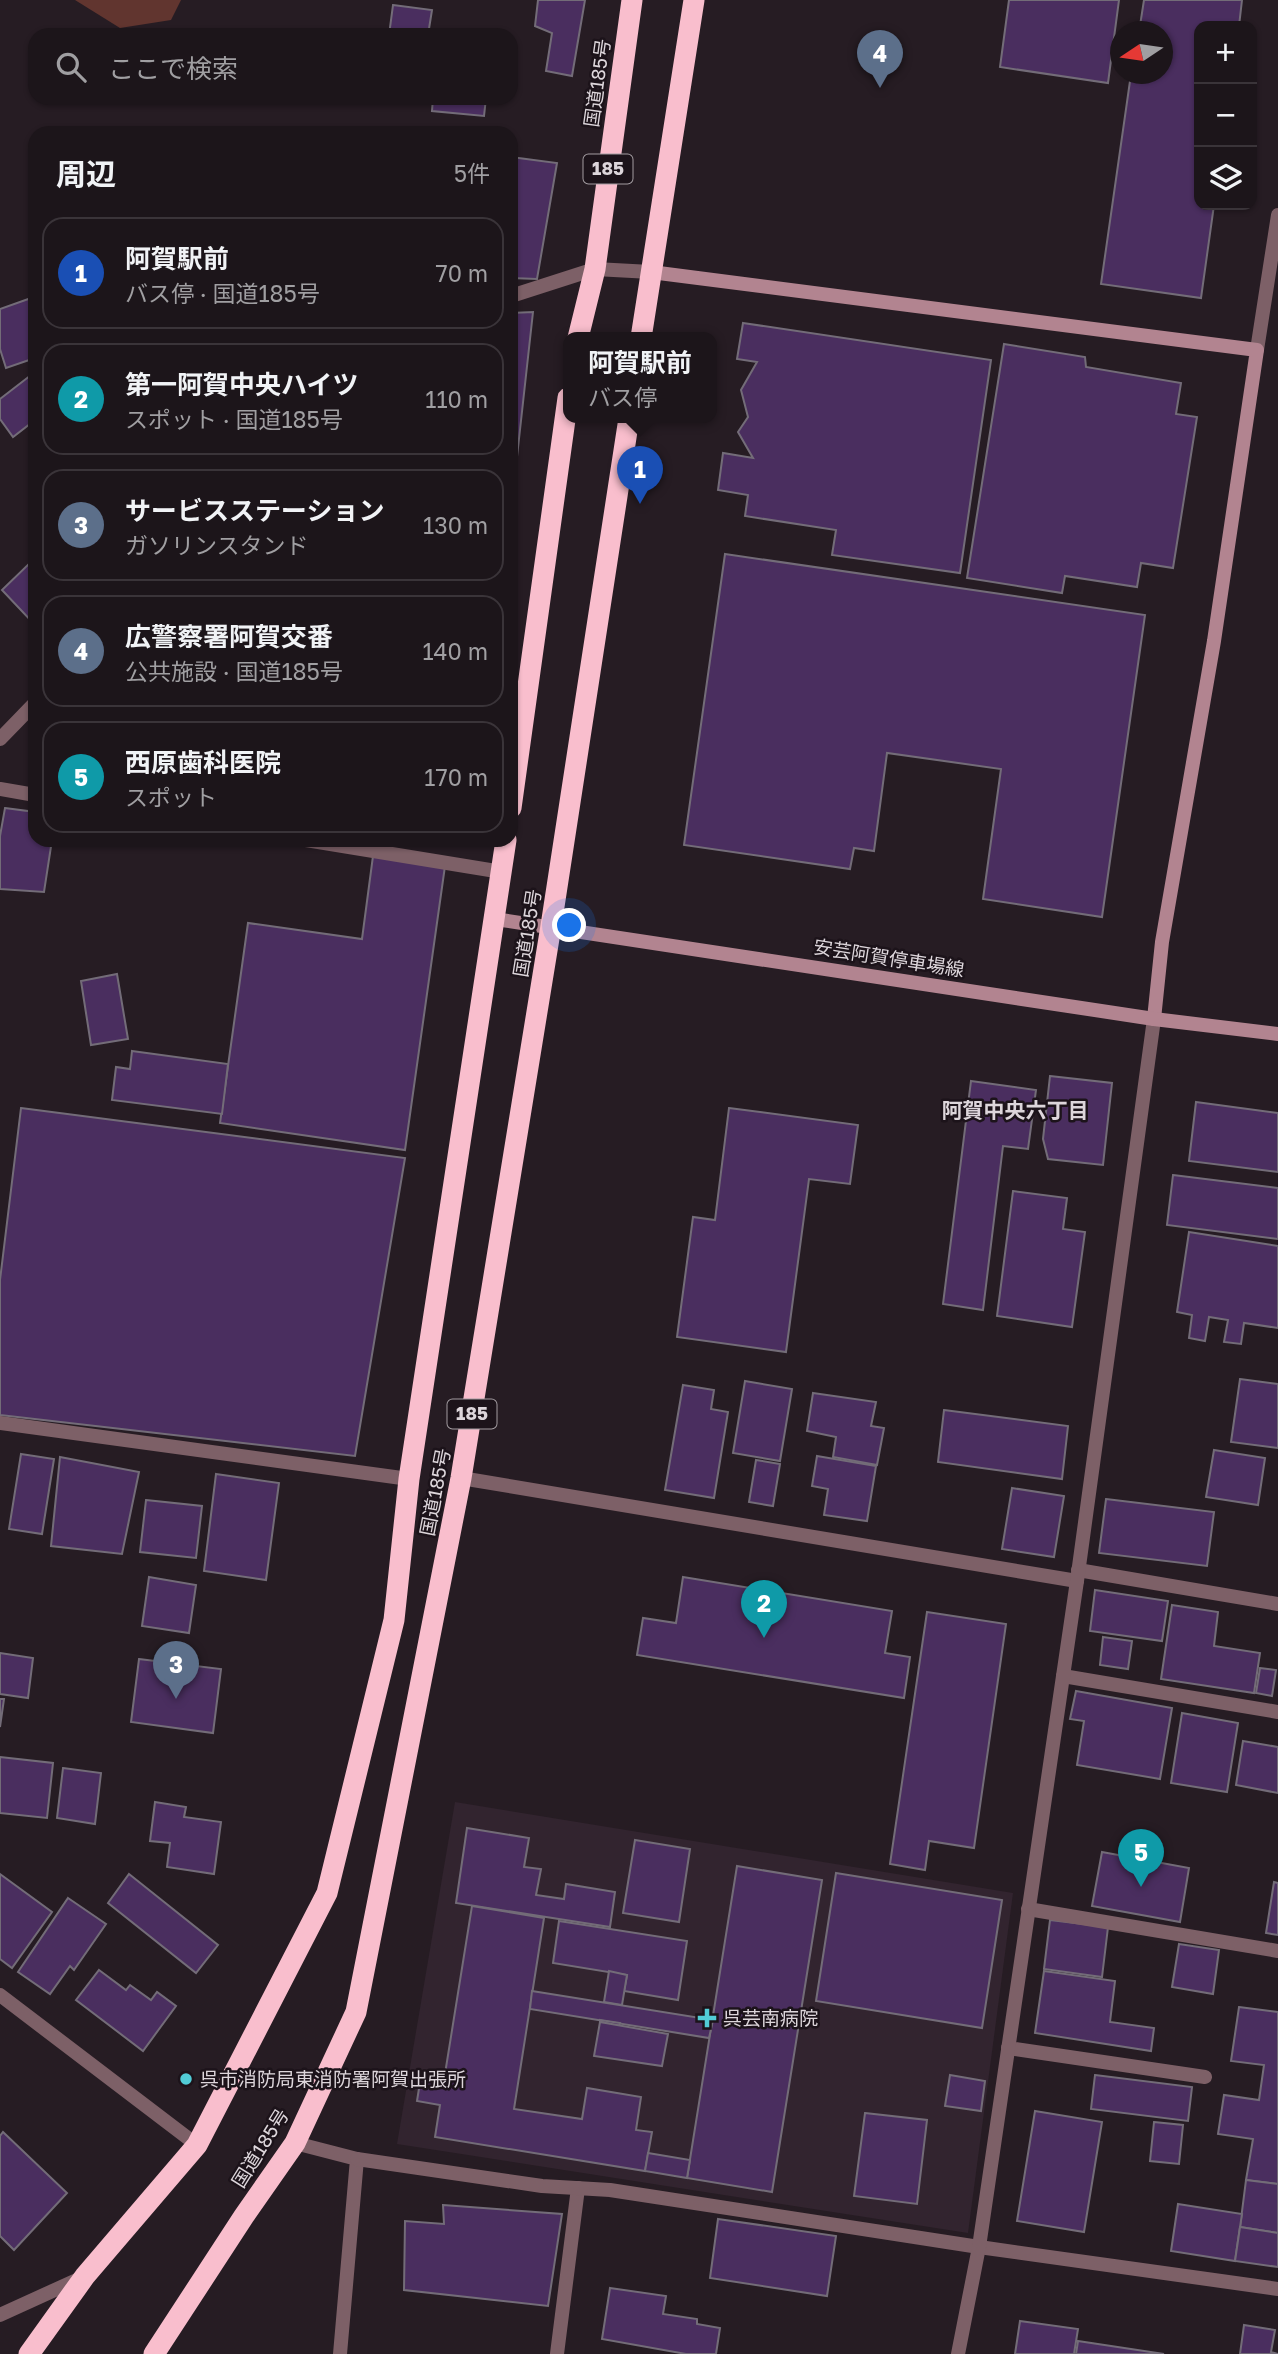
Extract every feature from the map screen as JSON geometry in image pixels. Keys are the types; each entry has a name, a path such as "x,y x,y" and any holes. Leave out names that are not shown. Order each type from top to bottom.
{"highway":[{"name":"国道185号","path":"579,332 595,269 632,0"},
{"path":"642,332 694,0"},
{"path":"518,758 565,423"},
{"name":"国道185号","path":"155,2354 244,2216 295,2143 356,2012 461,1478 551,926 628,423"},
{"name":"国道185号","path":"29,2354 85,2276 197,2145 327,1893 394,1620 409,1479 505,847"}],"street":[{"path":"958,2354 979,2247 1078,1575 1154,1019 1162,942 1214,641 1278,215"},
{"path":"518,294 595,269 651,272 1256,350"},
{"path":"0,739 28,710"},
{"path":"0,789 28,794"},
{"path":"349,847 502,872"},
{"name":"安芸阿賀停車場線","path":"495,919 1154,1019 1278,1034"},
{"path":"0,1423 409,1479"},
{"path":"461,1478 1278,1604"},
{"path":"1063,1676 1278,1712"},
{"path":"1028,1909 1278,1951"},
{"path":"0,1995 197,2145"},
{"path":"1008,2048 1205,2077"},
{"path":"295,2143 358,2159 542,2186 610,2190 979,2247 1278,2289"},
{"path":"340,2354 358,2159"},
{"path":"557,2354 578,2188"},
{"path":"0,2315 85,2276"}],"shaded area":[{"path":"75,0 181,0 171,20 120,28"},
{"name":"呉芸南病院","path":"455,1802 1013,1893 968,2233 397,2144"}],"building":[{"path":"538,0 585,0 572,76 546,71 552,33 535,26"},
{"path":"1009,0 1119,0 1116,21 1110,21 1108,83 1000,67"},
{"path":"1144,0 1242,0 1240,21 1194,21 1194,210 1213,210 1201,298 1101,284 1130,84 1173,84 1173,21 1141,21"},
{"path":"393,5 432,10 429,28 390,28"},
{"path":"432,105 485,105 484,116 432,111"},
{"path":"518,158 557,163 537,279 518,278"},
{"path":"28,299 28,360 6,368 0,349 0,309"},
{"path":"533,312 518,448 518,313"},
{"path":"743,323 991,360 960,573 832,555 836,530 745,516 748,495 718,490 723,453 753,458 738,432 748,417 741,390 757,362 737,359"},
{"path":"1004,344 1085,357 1086,367 1181,383 1176,414 1197,417 1173,568 1141,563 1137,587 1065,576 1062,593 967,578"},
{"path":"28,377 28,425 13,437 0,419 0,399"},
{"path":"725,554 1145,615 1102,917 983,899 1001,769 887,753 874,851 854,848 850,869 684,845"},
{"path":"28,565 28,618 2,590"},
{"path":"5,808 28,811 28,847 51,847 44,892 0,889 0,836"},
{"path":"373,856 445,866 405,1150 220,1123 248,923 362,939"},
{"path":"117,974 128,1039 91,1045 81,981"},
{"path":"132,1051 228,1064 222,1114 112,1100 116,1067 130,1069"},
{"path":"1050,1076 1112,1083 1103,1165 1048,1159 1043,1139"},
{"path":"971,1081 1036,1090 1028,1149 1003,1146 983,1310 943,1304"},
{"path":"1196,1102 1278,1113 1278,1172 1189,1161"},
{"path":"21,1108 405,1158 355,1456 0,1415 0,1280"},
{"path":"729,1108 858,1125 850,1184 809,1179 786,1352 677,1337 693,1217 715,1220"},
{"path":"1173,1175 1278,1188 1278,1239 1167,1225"},
{"path":"1013,1191 1067,1198 1063,1229 1085,1232 1072,1327 997,1316"},
{"path":"1189,1232 1278,1246 1278,1328 1244,1323 1241,1344 1224,1342 1228,1320 1209,1317 1205,1341 1189,1338 1192,1315 1177,1312"},
{"path":"1240,1379 1278,1384 1278,1448 1231,1442"},
{"path":"745,1381 792,1389 780,1461 733,1453"},
{"path":"683,1385 714,1390 711,1409 728,1412 714,1498 665,1490"},
{"path":"813,1393 876,1402 871,1426 884,1428 877,1465 833,1457 836,1437 807,1431"},
{"path":"944,1410 1068,1426 1062,1479 938,1462"},
{"path":"1214,1450 1265,1458 1258,1505 1206,1497"},
{"path":"21,1454 54,1459 42,1534 9,1529"},
{"path":"817,1456 876,1466 867,1521 824,1515 828,1489 812,1486"},
{"path":"60,1457 139,1472 122,1554 51,1546"},
{"path":"756,1460 780,1464 773,1506 749,1502"},
{"path":"216,1474 279,1483 266,1580 204,1571"},
{"path":"1012,1488 1064,1496 1054,1557 1002,1549"},
{"path":"1106,1499 1214,1512 1207,1566 1099,1553"},
{"path":"146,1500 202,1506 196,1558 140,1552"},
{"path":"149,1577 196,1585 189,1633 142,1626"},
{"path":"683,1577 892,1611 885,1653 910,1657 904,1698 637,1655 643,1618 676,1623"},
{"path":"1095,1590 1168,1601 1162,1641 1090,1631"},
{"path":"1172,1605 1218,1612 1214,1646 1260,1653 1254,1693 1161,1679"},
{"path":"927,1612 1006,1624 974,1848 929,1841 925,1870 890,1864"},
{"path":"1103,1637 1132,1641 1128,1669 1100,1665"},
{"path":"0,1653 33,1658 28,1698 0,1694"},
{"path":"139,1659 221,1669 213,1733 131,1722"},
{"path":"1260,1668 1276,1670 1272,1696 1256,1693"},
{"path":"1076,1691 1172,1708 1160,1779 1077,1765 1084,1721 1070,1719"},
{"path":"0,1699 4,1699 0,1727"},
{"path":"1182,1713 1238,1723 1227,1792 1171,1783"},
{"path":"1243,1741 1278,1747 1278,1793 1236,1785"},
{"path":"0,1757 53,1763 47,1818 0,1813"},
{"path":"63,1768 101,1773 95,1824 57,1818"},
{"path":"155,1802 186,1807 184,1817 221,1822 214,1874 167,1867 170,1843 150,1841"},
{"path":"467,1828 529,1838 524,1867 541,1869 536,1895 564,1899 566,1884 615,1892 610,1927 456,1903"},
{"path":"635,1840 690,1849 679,1922 623,1913"},
{"path":"1102,1852 1189,1868 1180,1922 1092,1906"},
{"path":"737,1866 822,1880 772,2192 687,2178"},
{"path":"836,1873 1002,1900 982,2028 816,2001"},
{"path":"0,1874 52,1912 12,1968 0,1959"},
{"path":"129,1874 218,1945 196,1973 108,1903"},
{"path":"1274,1882 1278,1883 1278,1935 1266,1933"},
{"path":"68,1898 106,1924 74,1970 70,1966 50,1994 18,1972"},
{"path":"472,1906 544,1918 514,2109 582,2119 587,2088 641,2097 636,2130 652,2132 645,2171 435,2137 440,2105 417,2101 421,2076 444,2080"},
{"path":"1050,1920 1108,1927 1102,1977 1044,1969"},
{"path":"559,1921 687,1941 678,2000 624,1991 627,1975 553,1963"},
{"path":"1179,1944 1219,1950 1213,1994 1172,1987"},
{"path":"99,1970 126,1990 130,1985 151,2000 157,1992 176,2006 143,2051 76,2000"},
{"path":"609,1971 627,1975 622,2005 604,2002"},
{"path":"1044,1971 1115,1981 1110,2022 1154,2028 1151,2051 1035,2033"},
{"path":"532,1991 713,2020 709,2038 530,2009"},
{"path":"1239,2007 1278,2012 1278,2184 1246,2180 1253,2139 1218,2134 1224,2095 1259,2100 1264,2065 1231,2061"},
{"path":"600,2020 620,2023 619,2026"},
{"path":"600,2022 668,2034 662,2066 594,2056"},
{"path":"950,2075 985,2081 981,2111 945,2106"},
{"path":"1095,2075 1192,2087 1188,2121 1091,2109"},
{"path":"1035,2111 1102,2122 1084,2232 1017,2221"},
{"path":"865,2113 927,2120 917,2204 854,2196"},
{"path":"1154,2122 1183,2125 1179,2164 1150,2161"},
{"path":"3,2132 67,2193 14,2250 0,2236 0,2136"},
{"path":"648,2153 690,2160 687,2178 645,2171"},
{"path":"1246,2180 1278,2184 1278,2233 1240,2227"},
{"path":"1178,2204 1242,2214 1235,2261 1171,2251"},
{"path":"443,2205 562,2214 548,2306 404,2290 405,2221 444,2224"},
{"path":"718,2219 836,2236 827,2296 710,2278"},
{"path":"1240,2227 1278,2233 1278,2267 1235,2261"},
{"path":"610,2288 666,2296 663,2314 697,2319 697,2324 720,2328 716,2354 686,2354 602,2339"},
{"path":"1020,2321 1078,2329 1074,2354 1015,2354"},
{"path":"1244,2325 1275,2330 1271,2352 1278,2354 1240,2354"},
{"path":"1078,2341 1164,2354 1076,2354"}],"place":[{"name":"広警察署阿賀交番","path":"880,88"},
{"name":"阿賀駅前","path":"640,504"},
{"name":"第一阿賀中央ハイツ","path":"764,1638"},
{"name":"サービスステーション","path":"176,1699"},
{"name":"西原歯科医院","path":"1141,1887"},
{"name":"呉芸南病院","path":"707,2018"},
{"name":"呉市消防局東消防署阿賀出張所","path":"186,2079"}],"district":[{"name":"阿賀中央六丁目","path":"1015,1111"}]}
